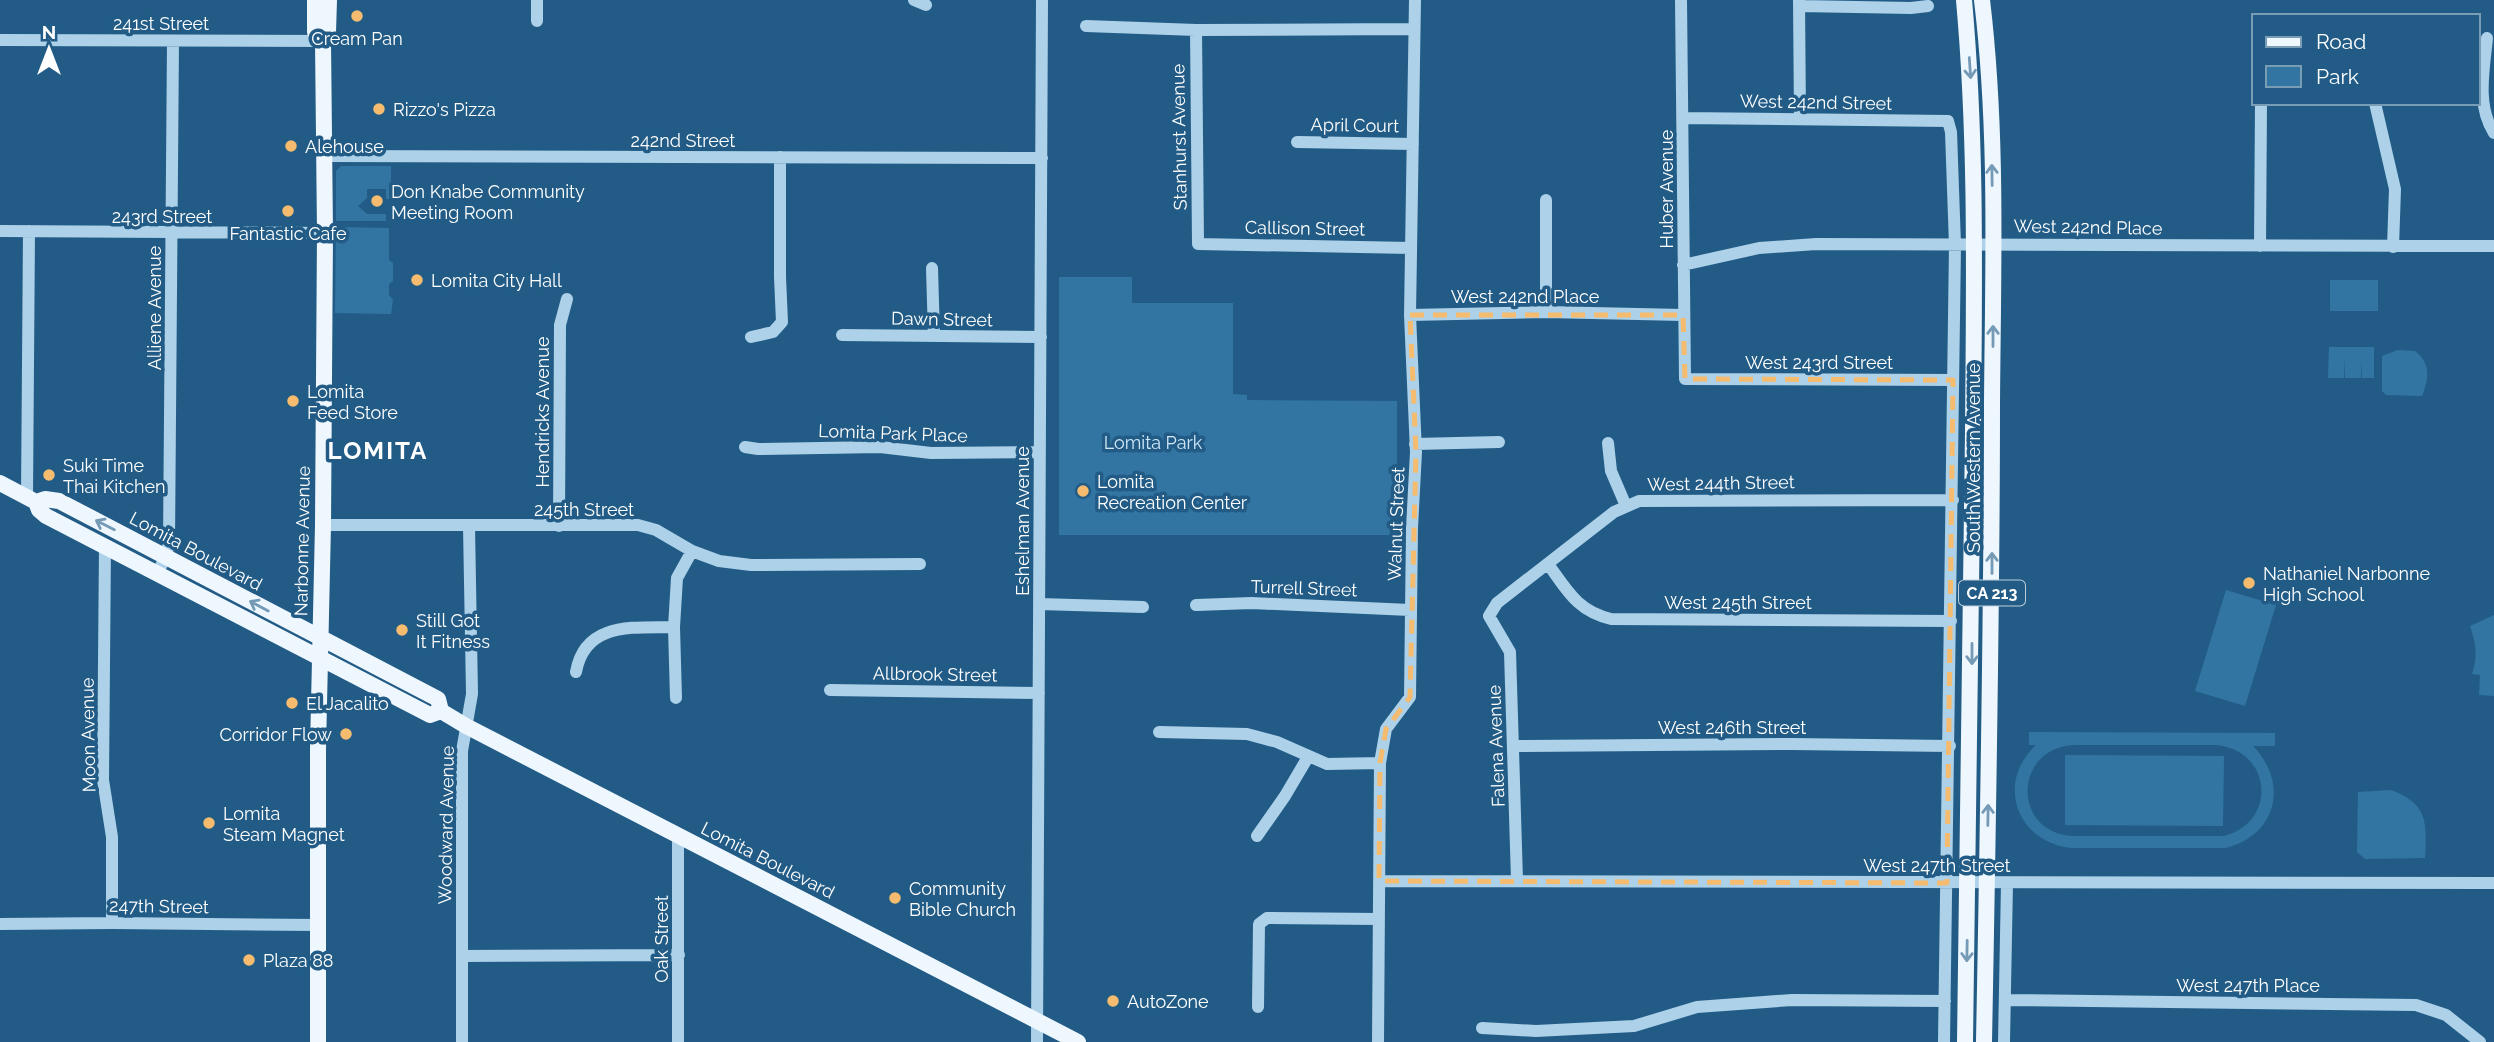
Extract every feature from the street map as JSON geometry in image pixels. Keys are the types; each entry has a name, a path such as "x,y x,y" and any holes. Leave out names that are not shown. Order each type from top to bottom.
{"main road":[{"name":"Narbonne Avenue","path":"315,0 315,32 323,41"},
{"name":"Narbonne Avenue","path":"318,1042 319,637 323,525 325,233 323,41 328,32 329,0"},
{"name":"South Western Avenue","path":"1964,0 1973,115 1974,243 1971,778 1965,1042"},
{"name":"South Western Avenue","path":"1982,0 1990,97 1994,243 1984,1042"},
{"name":"Lomita Boulevard","path":"0,483 31,499 41,513 319,658 430,715 441,711"},
{"name":"Lomita Boulevard","path":"31,499 59,501 438,699 441,711 466,726 1078,1042"}],"street":[{"path":"537,0 537,21"},
{"name":"Eshelman Avenue","path":"1037,1042 1042,0"},
{"name":"Walnut Street","path":"1378,1042 1380,763 1386,729 1410,697 1415,444 1410,315 1415,0"},
{"name":"Huber Avenue","path":"1681,0 1685,379"},
{"path":"1800,118 1800,3 1910,8 1928,6"},
{"path":"1086,26 1196,30 1414,29"},
{"name":"Stanhurst Avenue","path":"1196,30 1198,244"},
{"path":"2487,38 2483,107 2487,122 2494,133"},
{"name":"241st Street","path":"0,40 323,41"},
{"name":"Alliene Avenue","path":"157,573 166,557 169,542 173,41"},
{"path":"2260,246 2261,105"},
{"path":"2375,105 2395,189 2393,247"},
{"name":"West 242nd Street","path":"1683,118 1948,121"},
{"name":"South Western Avenue","path":"1944,1042 1955,245 1951,132 1948,121"},
{"name":"April Court","path":"1297,142 1413,144"},
{"name":"242nd Street","path":"325,156 1042,158"},
{"path":"751,337 773,332 782,322 779,277 780,157"},
{"path":"1546,200 1546,312"},
{"path":"29,231 31,499"},
{"name":"243rd Street","path":"0,232 325,233"},
{"name":"Callison Street","path":"1198,244 1411,247"},
{"name":"West 242nd Place","path":"1684,265 1759,248 1816,244 2494,246"},
{"path":"932,268 934,336"},
{"name":"Hendricks Avenue","path":"559,526 560,325 567,299"},
{"name":"West 242nd Place","path":"1410,315 1546,312 1683,315"},
{"name":"Dawn Street","path":"842,335 1041,337"},
{"name":"West 243rd Street","path":"1685,379 1953,380"},
{"path":"1415,444 1499,442"},
{"path":"1608,443 1611,471 1626,506"},
{"name":"Lomita Park Place","path":"745,447 880,447 931,453 1040,452"},
{"name":"West 244th Street","path":"1489,616 1497,603 1614,512 1626,506 1654,499 1952,500"},
{"name":"245th Street","path":"323,525 638,525 656,530 692,551 719,561 751,565 920,564"},
{"name":"Woodward Avenue","path":"462,1042 462,751 472,694 469,526"},
{"name":"Moon Avenue","path":"105,546 103,780 112,837 112,923"},
{"path":"676,698 674,627 677,578 692,551"},
{"name":"West 245th Street","path":"1548,564 1577,604 1611,619 1951,621"},
{"name":"Turrell Street","path":"1196,606 1252,603 1410,610"},
{"path":"1040,604 1143,607"},
{"name":"Falena Avenue","path":"1489,616 1510,652 1517,880"},
{"path":"576,671 579,657 587,646 596,637 607,632 621,628 674,627"},
{"name":"Allbrook Street","path":"830,690 1039,693"},
{"path":"1159,732 1247,734 1277,742 1328,764 1380,763"},
{"name":"West 246th Street","path":"1514,746 1950,746"},
{"path":"1257,836 1308,757"},
{"name":"Oak Street","path":"678,835 678,1042"},
{"name":"West 247th Street","path":"1379,881 2494,883"},
{"path":"2004,1042 2007,883"},
{"path":"1258,1007 1259,925 1267,918 1379,919"},
{"name":"247th Street","path":"0,924 318,925"},
{"path":"462,956 679,955"},
{"path":"1482,1028 1536,1031 1634,1026 1697,1007 1792,1000 1945,1001"},
{"name":"West 247th Place","path":"2005,1000 2416,1005 2446,1015 2480,1042"}],"highlighted area":[{"path":"1410,315 1683,315 1685,379 1953,380 1947,883 1379,881 1380,763 1386,729 1410,697 1416,452"}],"green space":[{"path":"341,166 391,166 391,199 386,199 386,189 367,189 367,198 358,206 367,214 386,214 386,221 336,221 336,171"},
{"path":"336,227 389,228 389,260 393,263 393,281 389,284 389,295 393,300 391,314 335,313"},
{"name":"Lomita Park","path":"1059,277 1132,277 1132,303 1233,303 1233,394 1247,395 1247,400 1397,401 1397,535 1059,535"},
{"path":"2330,280 2378,280 2378,311 2330,311"},
{"path":"2329,347 2374,347 2374,378 2362,378 2361,360 2361,378 2345,378 2345,356 2344,378 2328,378"},
{"path":"2398,350 2415,351 2424,361 2427,377 2422,396 2386,395 2382,391 2382,356"},
{"path":"2226,590 2276,605 2245,706 2195,691"},
{"path":"2494,615 2494,696 2479,695 2480,675 2472,674 2476,650 2470,626"},
{"path":"2029,732 2275,733 2275,746 2253,746 2264,760 2271,776 2274,791 2272,806 2257,832 2226,848 2072,848 2053,844 2037,835 2018,809 2015,793 2017,776 2024,760 2036,745 2029,745","holes":["2073,745 2216,745 2235,750 2248,759 2257,772 2261,787 2260,802 2253,817 2241,828 2224,836 2072,836 2052,831 2038,821 2030,807 2030,774 2039,760 2053,750"]},
{"path":"2065,755 2224,756 2223,826 2065,825"},
{"path":"2391,790 2412,801 2423,816 2426,834 2425,858 2365,859 2357,852 2358,792"}],"place":[{"name":"Cream Pan","path":"357,16"},
{"name":"Rizzo's Pizza","path":"379,109"},
{"name":"Alehouse","path":"291,146"},
{"name":"Don Knabe Community Meeting Room","path":"377,201"},
{"name":"Fantastic Cafe","path":"288,211"},
{"name":"Lomita City Hall","path":"417,280"},
{"name":"Lomita Feed Store","path":"293,401"},
{"name":"Suki Time Thai Kitchen","path":"49,475"},
{"name":"Lomita Recreation Center","path":"1083,491"},
{"name":"Nathaniel Narbonne High School","path":"2249,583"},
{"name":"Still Got It Fitness","path":"402,630"},
{"name":"El Jacalito","path":"292,703"},
{"name":"Corridor Flow","path":"346,734"},
{"name":"Lomita Steam Magnet","path":"209,823"},
{"name":"Community Bible Church","path":"895,898"},
{"name":"Plaza 88","path":"249,960"},
{"name":"AutoZone","path":"1113,1001"}],"district":[{"name":"LOMITA","path":"378,450"}]}
